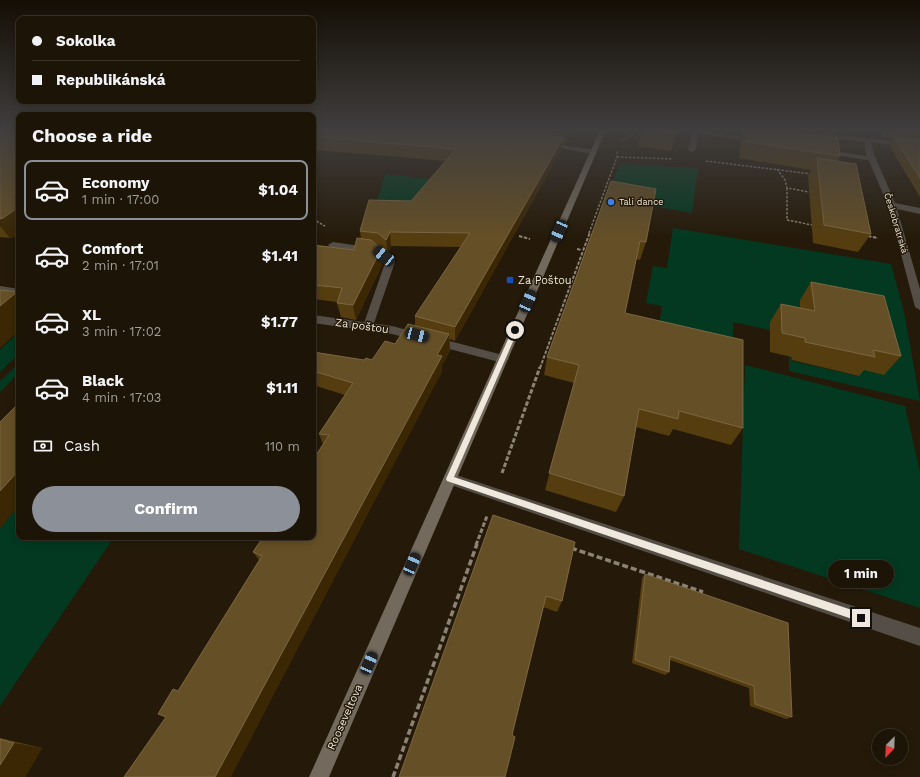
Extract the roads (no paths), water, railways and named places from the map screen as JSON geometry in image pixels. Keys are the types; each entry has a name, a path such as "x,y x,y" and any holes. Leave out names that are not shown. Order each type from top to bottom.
{"street":[{"name":"Rooseveltova","path":"319,777 587,166"},
{"name":"Českobratrská","path":"875,166 892,205 920,307"},
{"path":"892,205 920,211"},
{"path":"333,245 377,251 390,262 368,326"},
{"path":"0,289 16,292"},
{"name":"Za poštou","path":"316,319 368,326 417,335 503,358"},
{"path":"450,479 920,638"}],"place":[{"name":"Tali dance","path":"611,202"},
{"name":"Za Poštou","path":"510,280"}]}
